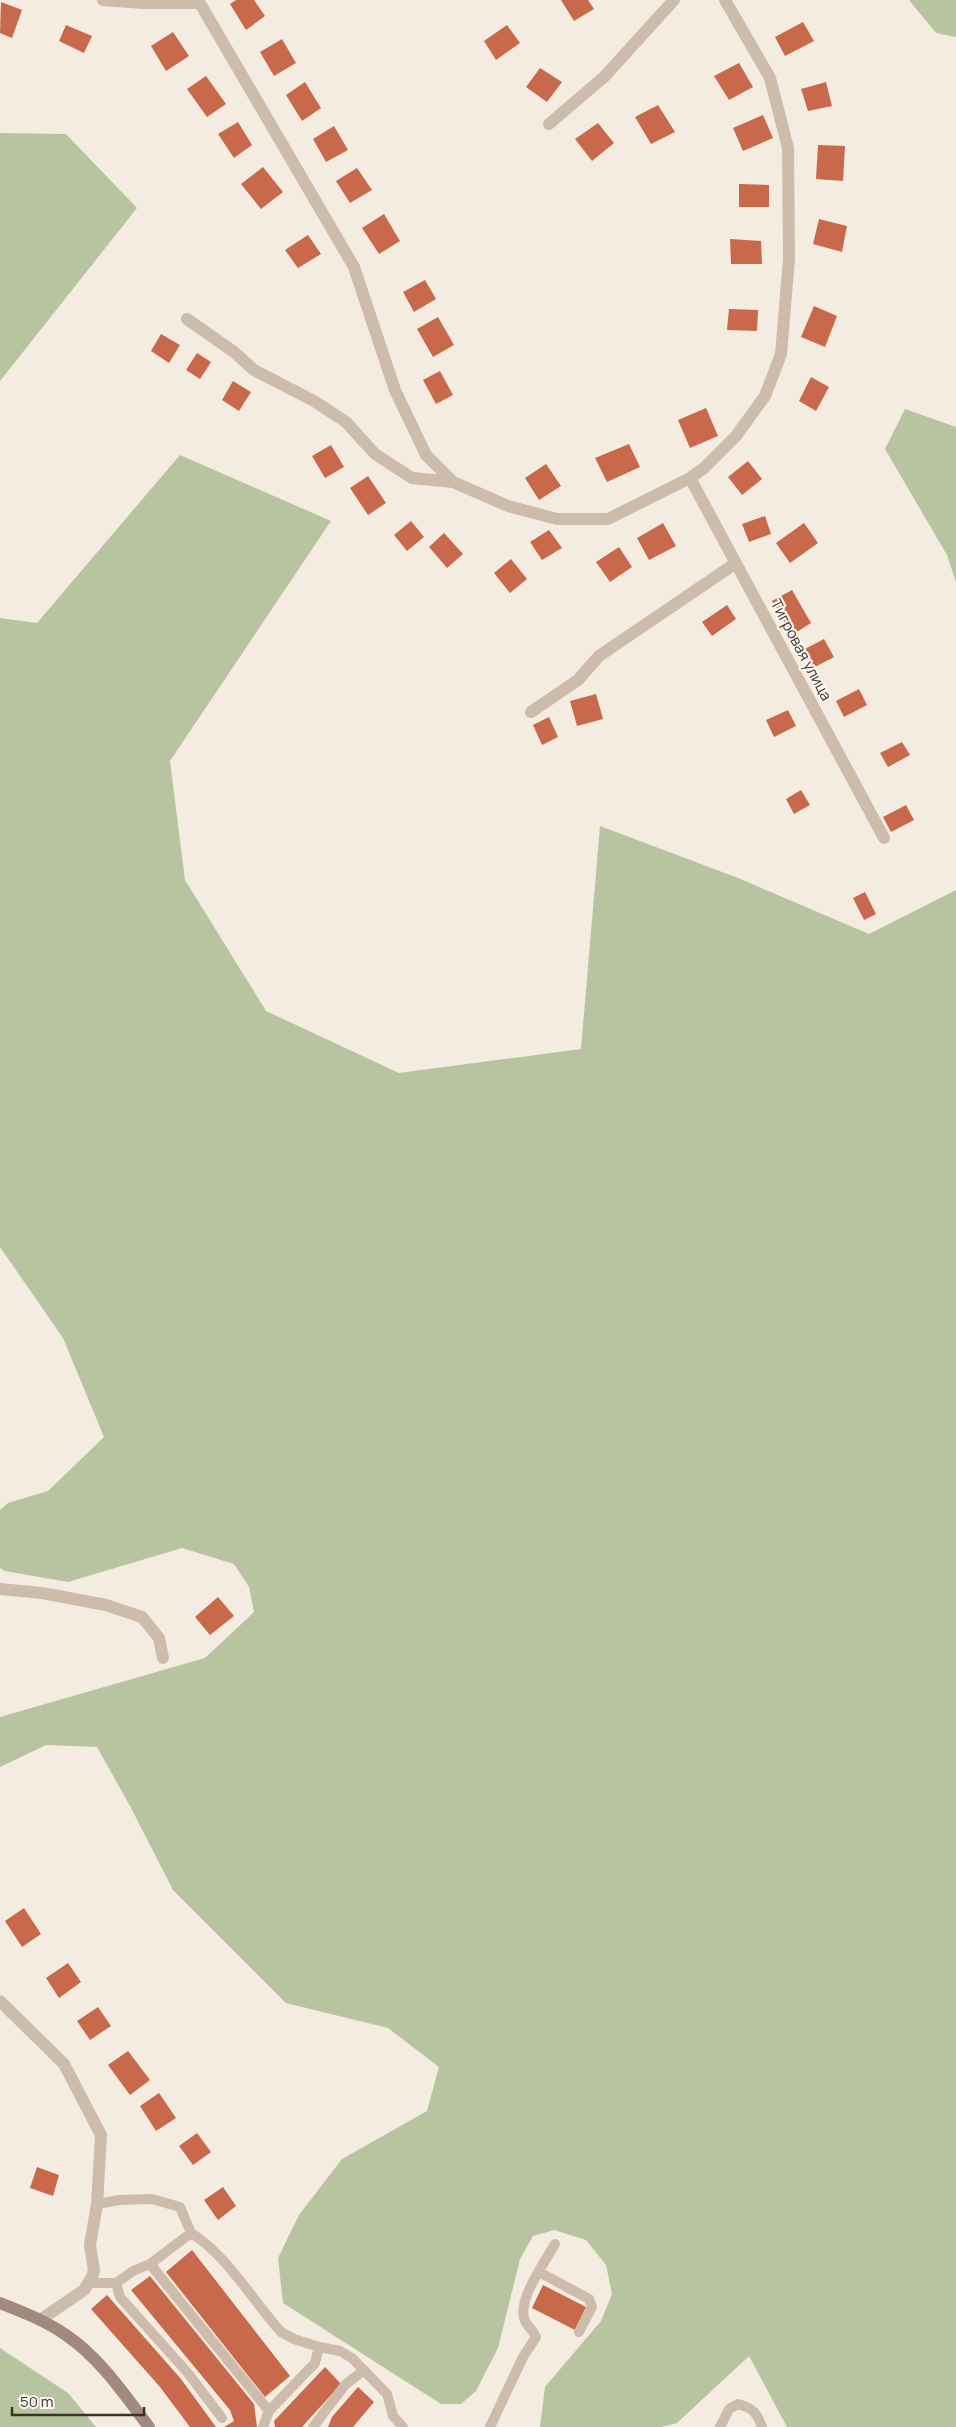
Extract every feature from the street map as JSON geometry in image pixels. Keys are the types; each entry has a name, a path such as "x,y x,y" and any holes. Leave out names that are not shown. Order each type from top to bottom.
{"main road":[{"path":"0,2303 40,2320 66,2334 107,2372 149,2427"}],"street":[{"path":"103,0 143,3 198,1 354,267 395,390 426,455 453,482"},
{"path":"549,124 604,77 674,0"},
{"path":"187,319 234,352 254,370 314,402 346,422 375,454 412,478 453,482 508,506 557,519 608,518 690,478 704,468 736,436 765,396 781,354 789,259 788,148 775,95 770,78 725,0"},
{"name":"Тигровая улица","path":"690,478 884,838"},
{"path":"531,712 578,680 599,656 736,563"},
{"path":"0,1589 42,1593 106,1605 142,1617 158,1638 163,1658"},
{"path":"0,2001 64,2064 101,2136 97,2204 90,2245 94,2270 90,2283 84,2290 40,2320"}],"lane":[{"path":"97,2204 119,2200 152,2199 180,2207 191,2233 205,2241 219,2256 281,2332 319,2347 340,2351 352,2358 386,2394 393,2416 403,2427"},
{"path":"90,2283 116,2283 150,2264 191,2233"},
{"path":"490,2427 523,2357 536,2338 533,2329 525,2321 523,2304 555,2244"},
{"path":"150,2264 269,2411"},
{"path":"539,2272 590,2299 592,2307 579,2332"},
{"path":"116,2283 120,2297 187,2372 222,2418"},
{"path":"263,2427 269,2411 315,2363 319,2347"},
{"path":"313,2427 346,2385 364,2370"},
{"path":"720,2427 729,2409 738,2404 750,2408 758,2414 762,2427"}],"green space":[{"path":"909,0 956,0 956,37 936,33"},
{"path":"0,133 66,134 137,208 0,381"},
{"path":"905,409 956,427 956,582 947,555 885,449"},
{"path":"180,455 331,521 170,761 185,880 266,1011 399,1073 581,1049 600,826 738,878 869,934 956,890 956,2427 787,2427 749,2356 677,2423 661,2427 540,2427 545,2387 601,2321 612,2294 606,2265 586,2240 554,2230 533,2236 520,2259 498,2348 476,2391 461,2404 441,2404 283,2303 278,2258 299,2215 342,2159 427,2111 439,2067 388,2028 286,2003 173,1890 97,1747 46,1745 0,1767 0,1717 205,1658 254,1612 249,1587 234,1564 182,1548 68,1582 5,1571 0,1568 0,1510 8,1503 48,1491 104,1437 63,1338 0,1247 0,618 37,623"},
{"path":"0,2348 68,2393 96,2427 0,2427"}],"building":[{"path":"236,0 254,0 265,16 246,30 230,4"},
{"path":"561,0 588,0 594,9 574,21"},
{"path":"1,2 22,10 12,38 0,33"},
{"path":"803,22 814,41 785,56 775,37"},
{"path":"66,25 92,36 84,53 59,41"},
{"path":"507,25 520,43 496,60 484,41"},
{"path":"173,32 189,56 166,71 151,46"},
{"path":"282,39 296,63 274,76 260,52"},
{"path":"739,63 753,87 729,100 714,76"},
{"path":"540,68 562,82 547,102 526,87"},
{"path":"206,76 226,104 207,117 187,89"},
{"path":"305,82 321,108 302,121 286,95"},
{"path":"826,82 832,106 808,111 801,89"},
{"path":"658,105 675,132 651,144 635,117"},
{"path":"763,115 773,138 743,151 733,128"},
{"path":"238,122 252,145 234,158 218,134"},
{"path":"598,123 614,143 592,161 575,139"},
{"path":"334,126 348,150 326,162 313,139"},
{"path":"818,145 845,146 843,181 816,179"},
{"path":"263,167 283,192 261,209 241,184"},
{"path":"357,168 372,190 350,203 336,181"},
{"path":"739,184 769,185 769,207 739,207"},
{"path":"384,214 400,241 379,254 362,228"},
{"path":"819,219 847,226 842,252 813,244"},
{"path":"308,235 321,254 298,268 285,250"},
{"path":"730,239 761,241 762,264 731,264"},
{"path":"425,280 436,299 414,312 403,292"},
{"path":"814,306 837,316 825,347 801,337"},
{"path":"729,309 758,310 757,331 727,330"},
{"path":"438,317 454,345 433,357 417,329"},
{"path":"161,334 180,345 169,363 151,351"},
{"path":"197,353 211,362 200,379 186,370"},
{"path":"440,371 453,395 436,404 423,380"},
{"path":"811,377 829,387 816,411 799,401"},
{"path":"233,381 251,392 239,411 222,400"},
{"path":"706,408 718,436 690,448 678,420"},
{"path":"629,444 640,467 607,482 595,458"},
{"path":"331,445 344,467 325,478 312,456"},
{"path":"748,461 762,479 742,495 728,477"},
{"path":"546,464 561,486 539,500 525,478"},
{"path":"368,476 386,503 368,515 350,488"},
{"path":"765,516 771,534 749,542 742,524"},
{"path":"411,521 424,537 407,551 394,535"},
{"path":"663,523 676,546 649,560 637,538"},
{"path":"804,523 818,543 790,563 776,543"},
{"path":"549,530 562,548 542,560 530,542"},
{"path":"444,533 463,554 447,568 429,547"},
{"path":"619,547 632,567 610,582 596,562"},
{"path":"511,559 527,579 510,593 494,573"},
{"path":"792,590 811,623 792,635 772,601"},
{"path":"727,605 736,619 712,636 702,622"},
{"path":"824,639 834,657 813,668 803,650"},
{"path":"859,689 867,705 844,717 836,701"},
{"path":"596,694 603,719 577,726 570,701"},
{"path":"788,710 796,726 774,737 766,720"},
{"path":"549,717 558,737 542,745 533,725"},
{"path":"902,742 910,755 888,767 880,753"},
{"path":"801,790 810,805 794,814 786,799"},
{"path":"906,805 914,820 891,832 883,817"},
{"path":"865,892 876,914 864,920 853,898"},
{"path":"218,1597 234,1616 210,1635 195,1617"},
{"path":"24,1908 41,1934 22,1947 5,1921"},
{"path":"68,1963 81,1982 59,1998 46,1978"},
{"path":"98,2007 111,2026 90,2040 77,2021"},
{"path":"128,2051 150,2080 130,2095 108,2065"},
{"path":"159,2093 176,2118 156,2131 140,2106"},
{"path":"197,2133 211,2152 193,2165 179,2146"},
{"path":"37,2167 59,2175 53,2196 30,2188"},
{"path":"223,2187 236,2206 218,2220 204,2200"},
{"path":"192,2250 290,2376 265,2397 166,2272"},
{"path":"150,2276 254,2404 257,2427 224,2427 234,2421 230,2410 131,2290"},
{"path":"543,2285 586,2307 575,2330 532,2308"},
{"path":"107,2295 181,2379 216,2427 190,2427 160,2387 91,2309"},
{"path":"325,2367 341,2384 302,2427 275,2427 274,2421"},
{"path":"358,2387 374,2402 353,2427 328,2427 332,2417"}]}
